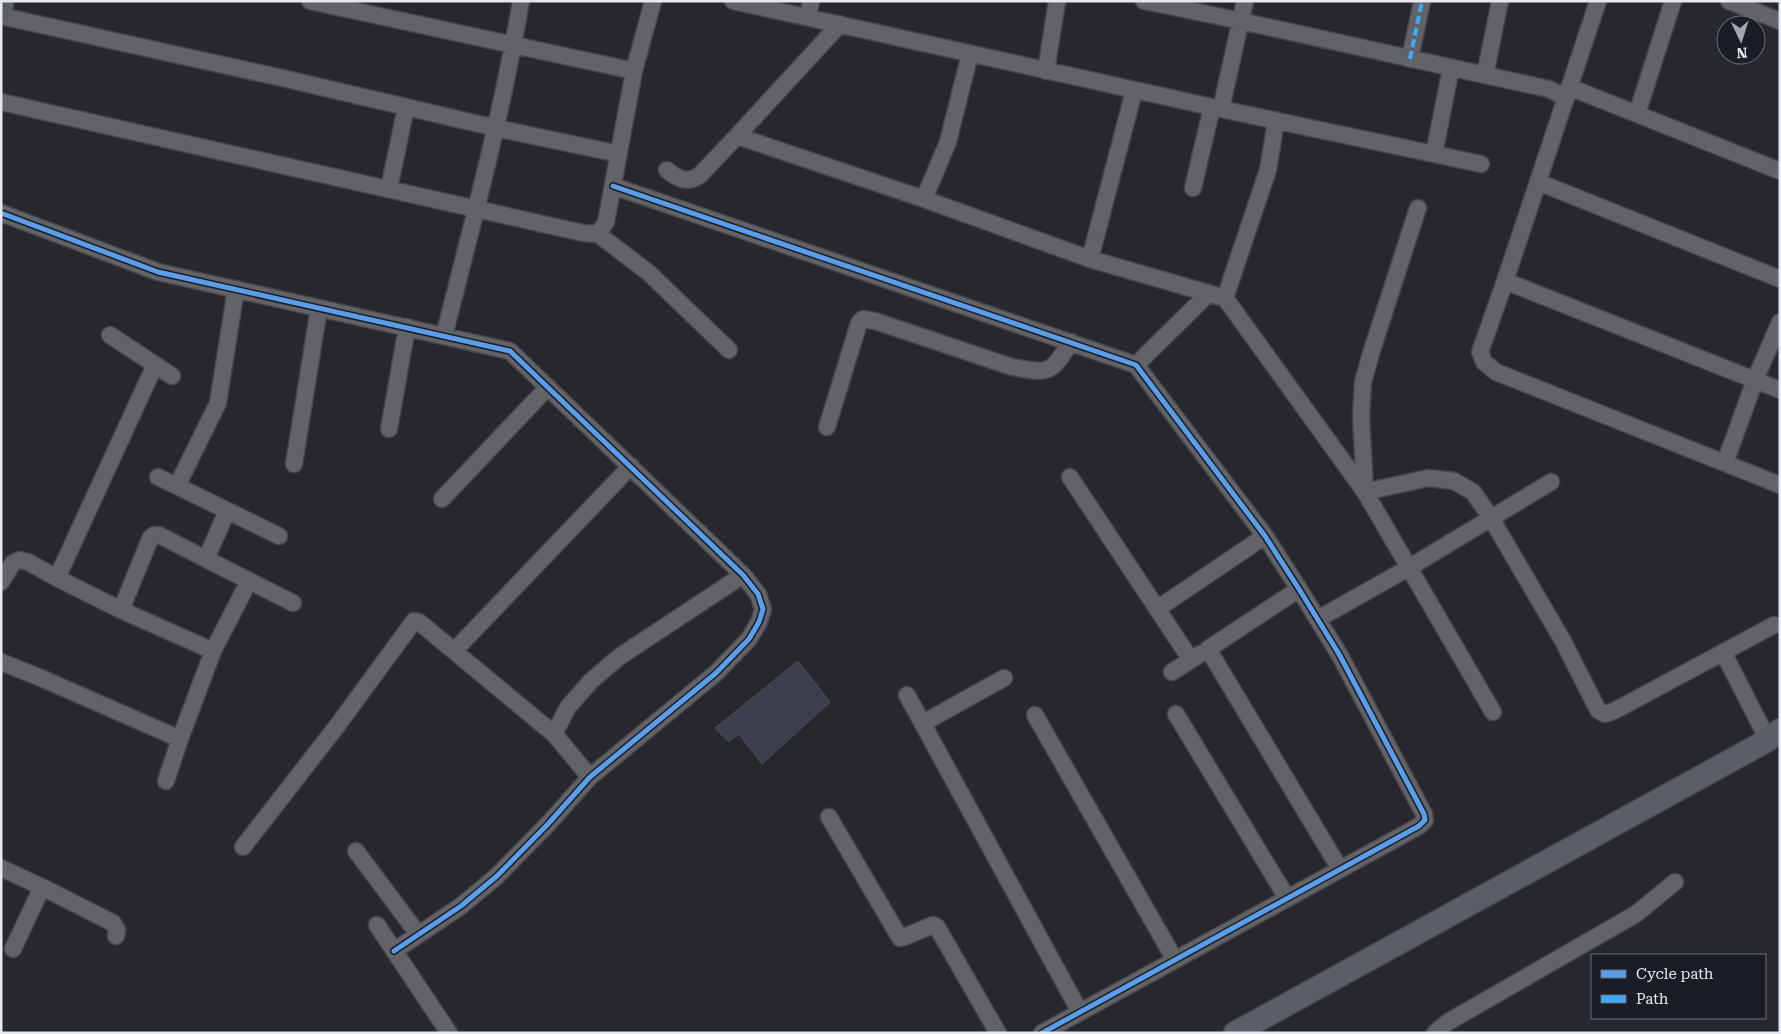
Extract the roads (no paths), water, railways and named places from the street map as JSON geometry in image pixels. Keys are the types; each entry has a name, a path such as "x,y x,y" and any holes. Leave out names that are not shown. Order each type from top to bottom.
{"street":[{"path":"1,11 2,1"},
{"path":"310,1 634,71"},
{"path":"444,336 496,128 514,45 521,1"},
{"path":"598,234 606,222 634,71 653,1"},
{"path":"733,1 810,9 840,24 1134,91 1481,164"},
{"path":"1046,71 1057,1"},
{"path":"1193,188 1245,1"},
{"path":"1410,59 1422,1"},
{"path":"1485,75 1500,1"},
{"path":"1598,1 1480,352 1484,362 1496,372 1780,485"},
{"path":"1637,114 1673,1"},
{"path":"1729,1 1780,21"},
{"path":"1152,2 1568,92 1637,114 1780,171"},
{"path":"1,16 619,154"},
{"path":"667,170 676,177 687,181 694,180 700,175 840,24"},
{"path":"924,199 948,142 970,54"},
{"path":"1434,154 1451,68"},
{"path":"1090,259 1134,91"},
{"path":"1,102 583,233 598,234 650,272 729,350"},
{"path":"389,189 406,107"},
{"path":"1225,298 1268,170 1276,121"},
{"path":"737,136 924,199 1090,259 1225,298 1365,492 1493,712"},
{"path":"1538,182 1780,279"},
{"path":"613,186 1136,364 1265,536 1299,589 1348,671 1424,814 1425,820 1419,826 1042,1033"},
{"path":"1365,492 1361,416 1363,382 1418,208"},
{"path":"1,213 158,272 510,351 743,574 758,594 763,609 759,622 749,639 716,673 590,777 548,824 497,876 461,906 394,951"},
{"path":"1505,280 1780,390"},
{"path":"177,486 218,403 236,289"},
{"path":"1136,364 1208,294"},
{"path":"294,464 319,308"},
{"path":"827,427 859,323 863,319 875,321 1012,367 1035,371 1046,371 1056,365 1071,342"},
{"path":"1725,463 1755,380 1780,322"},
{"path":"389,429 407,328"},
{"path":"110,335 172,376"},
{"path":"57,578 155,365"},
{"path":"442,499 548,387"},
{"path":"454,651 631,466"},
{"path":"158,477 279,536"},
{"path":"1070,477 1191,660"},
{"path":"1365,492 1428,478 1454,481 1473,492 1491,518 1563,641 1598,710 1605,714 1614,711 1774,625"},
{"path":"1318,619 1410,567 1551,482"},
{"path":"206,559 227,511"},
{"path":"121,610 150,539 154,535 159,535 293,603"},
{"path":"1158,609 1265,536"},
{"path":"1,582 13,563 20,560 28,562 121,610 214,651"},
{"path":"554,734 568,707 591,681 619,657 647,636 743,574"},
{"path":"166,781 214,651 249,581"},
{"path":"1172,672 1299,589"},
{"path":"243,847 337,726 414,621 419,622 554,734 590,777"},
{"path":"1208,649 1340,869"},
{"path":"1235,1033 1774,735 1723,652"},
{"path":"1,662 180,739"},
{"path":"923,723 1004,678"},
{"path":"907,695 1080,1012"},
{"path":"1176,714 1287,898"},
{"path":"1035,715 1175,960"},
{"path":"829,817 896,933 900,938 933,925 937,927 998,1033"},
{"path":"356,851 418,934"},
{"path":"1,868 42,886 113,923 117,930 116,936"},
{"path":"1435,1033 1448,1022 1636,914 1675,882"},
{"path":"13,950 42,886"},
{"path":"377,925 449,1033"}]}
